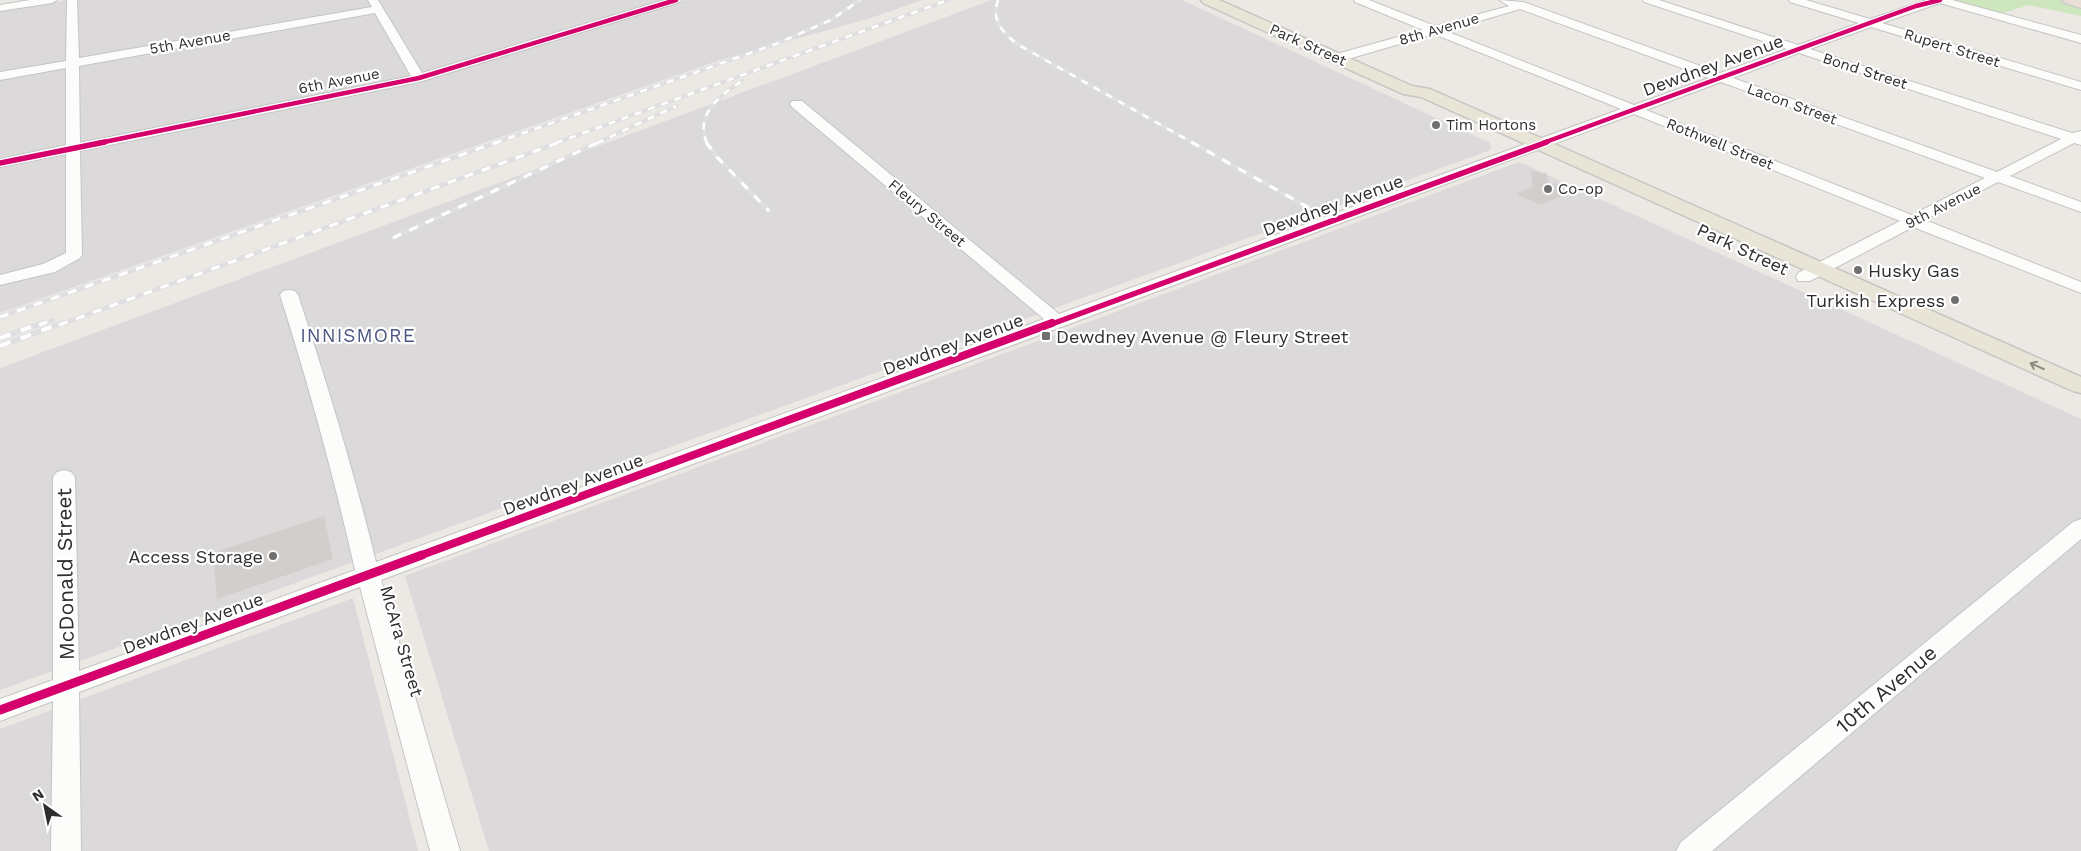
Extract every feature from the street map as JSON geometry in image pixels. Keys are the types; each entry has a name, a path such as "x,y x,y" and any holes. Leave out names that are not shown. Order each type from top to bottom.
{"highway":[{"path":"2070,0 2081,3"}],"main road":[{"name":"Park Street","path":"1208,0 1408,91 1424,92 1534,147 1812,273 2081,404"},
{"name":"Park Street","path":"1812,273 2081,386"}],"street":[{"path":"0,8 52,0"},
{"path":"0,280 49,268 74,254 72,0"},
{"name":"6th Avenue","path":"0,163 418,78 676,0"},
{"name":"Rothwell Street","path":"1359,0 2081,288"},
{"name":"Lacon Street","path":"1504,0 2081,207"},
{"name":"8th Avenue","path":"1336,58 1542,0"},
{"name":"Bond Street","path":"1648,0 2078,138"},
{"name":"Rupert Street","path":"1794,0 2081,86"},
{"path":"1940,0 2081,39"},
{"name":"Dewdney Avenue","path":"0,710 1635,110 1921,3 1940,0"},
{"path":"376,5 418,78"},
{"name":"5th Avenue","path":"0,76 376,5"},
{"name":"Fleury Street","path":"797,104 1058,322"},
{"name":"9th Avenue","path":"1812,273 2078,138"},
{"name":"McAra Street","path":"289,295 315,375 320,400 350,500 368,575 445,851"},
{"name":"McDonald Street","path":"64,478 66,851"},
{"name":"10th Avenue","path":"1691,851 2081,527"}],"shaded area":[{"path":"67,0 661,0 404,78 0,159 0,11"},
{"path":"685,0 922,0 871,18 720,60 0,313 0,167 423,81"},
{"path":"992,0 1182,0 1490,143 1491,150 0,690 0,368"},
{"path":"1519,162 2081,419 2081,851 489,851 405,576"},
{"path":"353,598 418,851 0,851 0,729"}],"green space":[{"path":"1952,0 2061,0 2081,5 2081,16 2029,5 2000,14"}],"building":[{"name":"Co-op","path":"1531,171 1546,173 1549,184 1556,184 1573,191 1541,205 1516,194 1533,186"},
{"name":"Access Storage","path":"324,516 333,559 217,599 213,553"}],"railway":[{"path":"495,143 776,44 831,20 860,0"},
{"path":"556,143 948,0"},
{"path":"998,0 996,14 999,25 1017,44 1193,143"},
{"path":"707,143 704,123 712,106 726,92 742,81"},
{"path":"597,143 676,106"},
{"path":"0,317 498,142"},
{"path":"59,325 560,142"},
{"path":"393,238 599,142"},
{"path":"706,142 717,157 769,211"},
{"path":"1191,142 1311,209"},
{"path":"39,325 52,320"},
{"path":"0,338 42,323"},
{"path":"0,346 62,323"}],"cycle path":[{"path":"0,163 419,78 676,0"},
{"path":"0,710 1916,6 1940,0"}],"place":[{"name":"Tim Hortons","path":"1436,125"},
{"name":"Co-op","path":"1548,189"},
{"name":"Husky Gas","path":"1858,270"},
{"name":"Turkish Express","path":"1955,300"},
{"name":"Dewdney Avenue @ Fleury Street","path":"1046,336"},
{"name":"Access Storage","path":"273,556"}],"district":[{"name":"INNISMORE","path":"358,335"}]}
